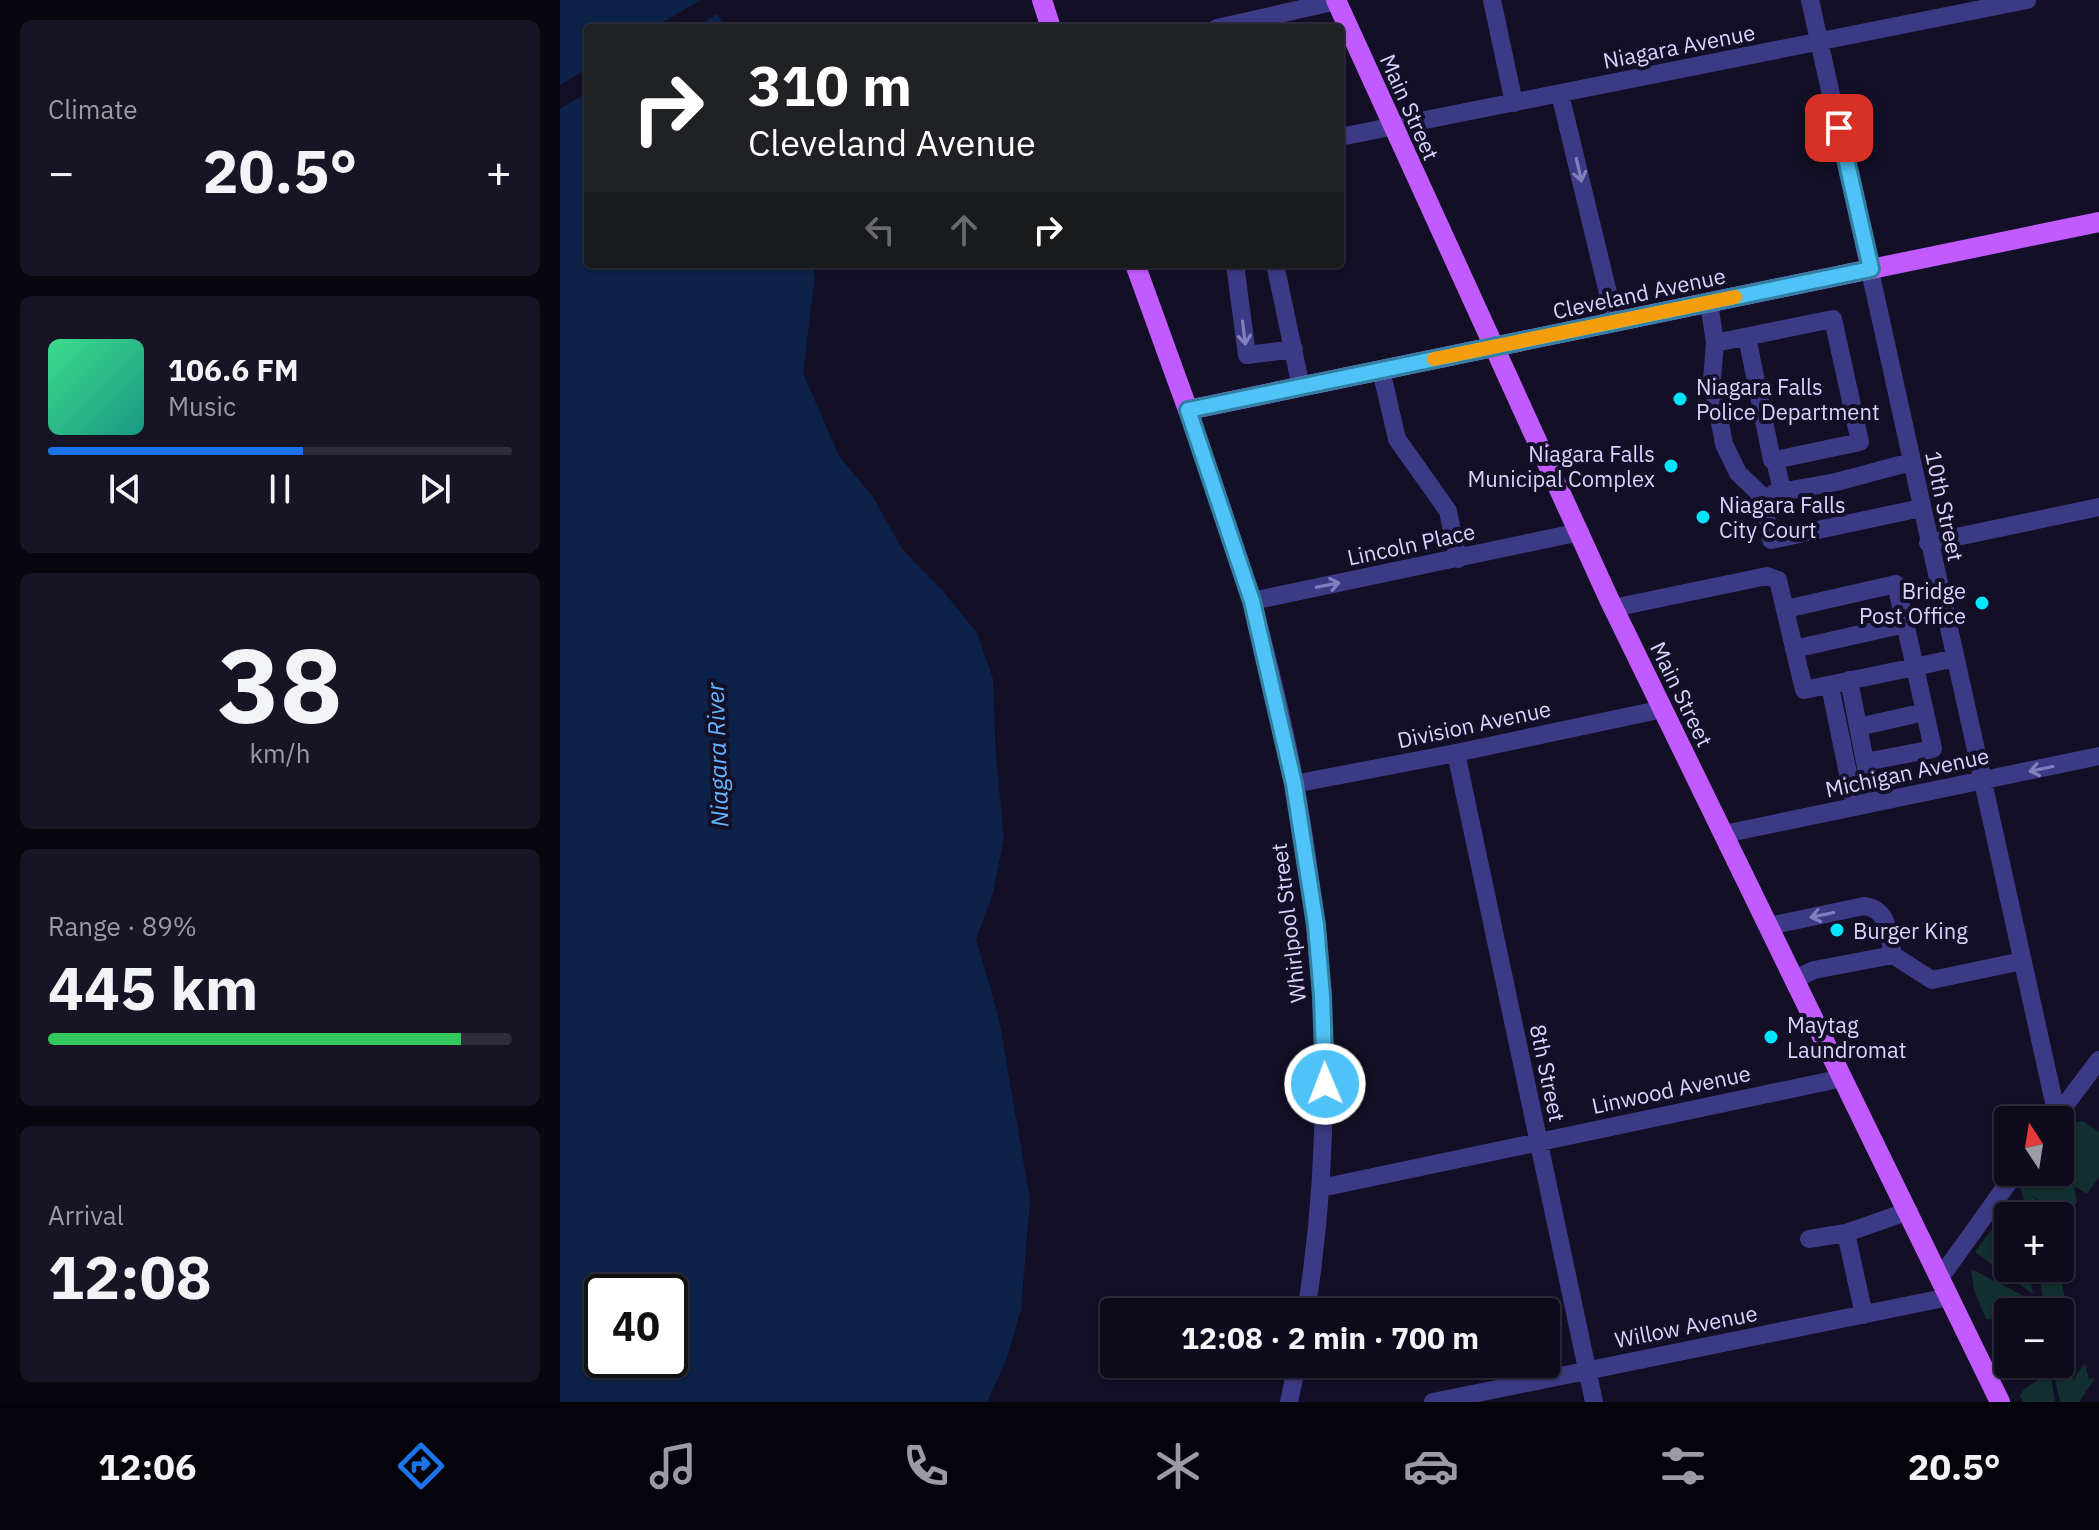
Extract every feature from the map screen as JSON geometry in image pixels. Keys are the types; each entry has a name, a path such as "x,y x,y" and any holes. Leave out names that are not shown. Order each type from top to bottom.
{"main road":[{"path":"1042,0 1050,24"},
{"name":"Main Street","path":"1336,1 1613,608 2000,1402"},
{"name":"Cleveland Avenue","path":"1188,410 2099,222"},
{"name":"Whirlpool Street","path":"1136,268 1188,410"}],"street":[{"path":"1492,0 1514,103"},
{"name":"10th Street","path":"1810,0 2052,1106"},
{"name":"Niagara Avenue","path":"1344,136 2027,0"},
{"path":"1235,24 1336,1"},
{"path":"1560,94 1615,322"},
{"path":"1236,268 1247,355 1294,349"},
{"path":"1276,268 1301,387"},
{"path":"1709,303 1715,343 1712,379 1724,444 1738,473 1761,495 1771,540 1921,508"},
{"path":"1715,343 1833,319 1860,442 1775,460"},
{"path":"1747,337 1772,460 1775,460 1782,491"},
{"path":"1381,370 1397,439 1448,511 1458,559"},
{"name":"Whirlpool Street","path":"1188,410 1252,601 1294,784 1316,925 1325,1084 1321,1188 1308,1298"},
{"path":"1761,495 1836,482 1911,462"},
{"path":"1928,543 2099,507"},
{"name":"Lincoln Place","path":"1252,601 1580,532"},
{"path":"1613,608 1767,576 1778,580 1804,690 1955,658"},
{"path":"1786,609 1896,584 1933,749 1865,762"},
{"path":"1794,649 1905,624"},
{"path":"1849,680 1865,762 1864,805"},
{"path":"1832,696 1864,805"},
{"name":"Division Avenue","path":"1294,784 1663,709"},
{"path":"1858,727 1925,712"},
{"name":"8th Street","path":"1456,753 1594,1402"},
{"name":"Michigan Avenue","path":"1724,834 2099,756"},
{"path":"1769,926 1864,906 1873,907 1885,919 1893,955"},
{"path":"1795,979 1814,970 1893,955 1932,980 2022,961"},
{"path":"2064,1106 2099,1060"},
{"name":"Linwood Avenue","path":"1321,1188 1843,1078"},
{"path":"1940,1278 2006,1186"},
{"path":"1809,1239 1846,1233 1909,1211"},
{"path":"1846,1233 1864,1315"},
{"name":"Willow Avenue","path":"1433,1402 1949,1297"},
{"path":"1289,1402 1294,1378"}],"green space":[{"path":"2083,1121 2099,1132 2099,1177 2087,1194 2074,1186 2074,1123"},
{"path":"2020,1186 2074,1186 2077,1203 2042,1202 2026,1192 2040,1202 2024,1202"},
{"path":"1994,1226 1994,1266 1975,1252"},
{"path":"1971,1269 2028,1298 1994,1298 1994,1320 1986,1319 1974,1290"},
{"path":"2016,1282 2031,1282 2033,1294"},
{"path":"2040,1282 2062,1282 2065,1298 2043,1297"},
{"path":"2085,1363 2089,1379 2095,1378 2079,1402 2060,1402 2055,1378 2073,1380"},
{"path":"2041,1378 2051,1378 2055,1402 2023,1402 2020,1397 2023,1390"}],"water":[{"name":"Niagara River","path":"560,0 709,0 724,24 584,24 584,268 814,268 803,373 839,456 873,497 902,549 942,590 977,633 993,679 996,760 1004,837 993,893 976,939 999,1019 1030,1200 1021,1309 1007,1358 987,1402 560,1402"}],"pier":[{"path":"700,0 714,0 721,12 701,24 661,24"},
{"path":"584,70 584,94 560,109 560,85"}],"slow traffic":[{"path":"1434,359 1735,297"}],"place":[{"name":"Niagara Falls Police Department","path":"1680,399"},
{"name":"Niagara Falls Municipal Complex","path":"1671,466"},
{"name":"Niagara Falls City Court","path":"1703,517"},
{"name":"Bridge Post Office","path":"1982,603"},
{"name":"Burger King","path":"1837,930"},
{"name":"Maytag Laundromat","path":"1771,1037"}],"route":[{"path":"1325,1084 1316,925 1294,784 1252,601 1188,410 1871,269 1839,128"}]}
